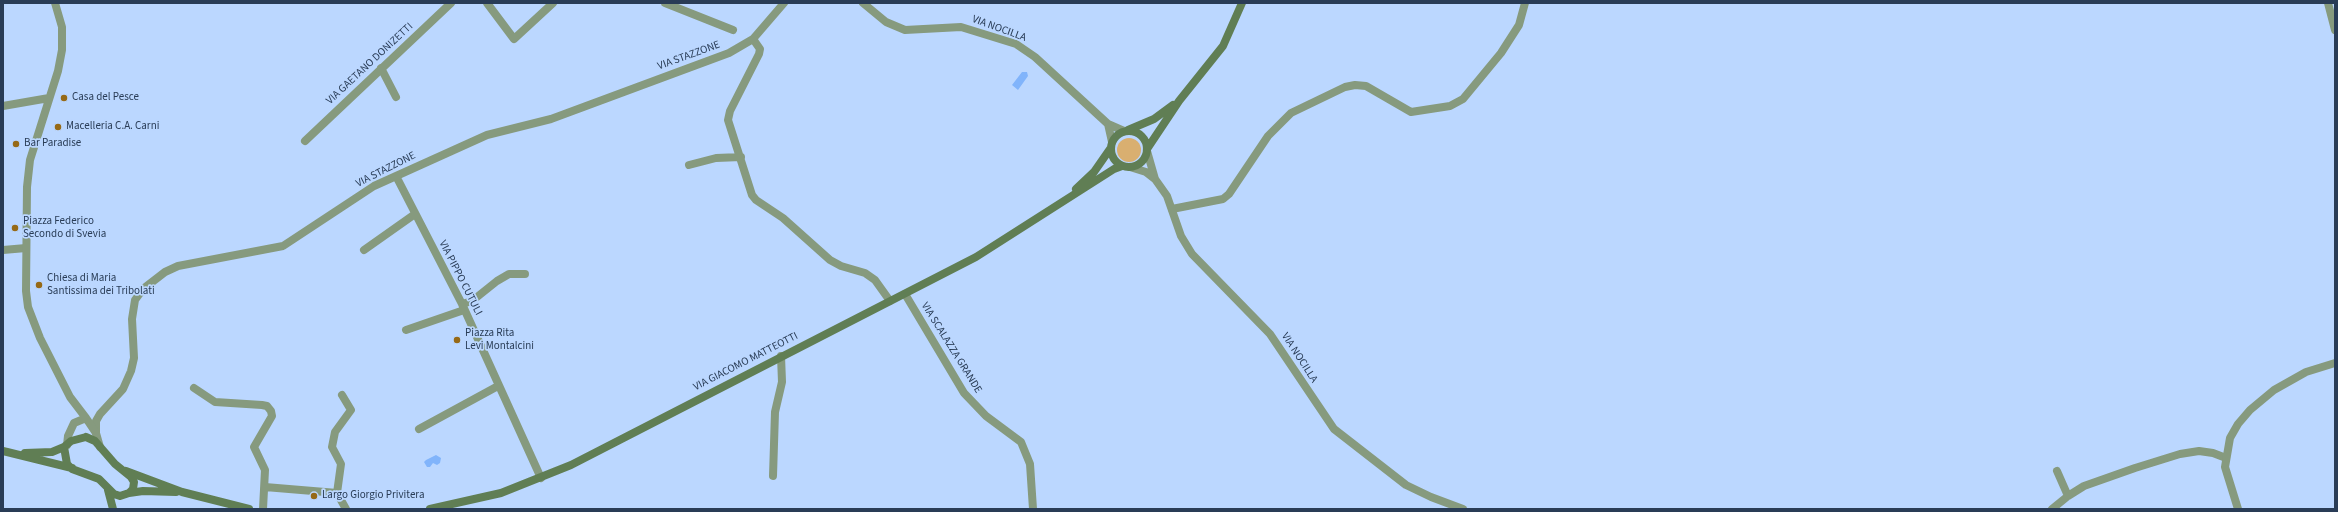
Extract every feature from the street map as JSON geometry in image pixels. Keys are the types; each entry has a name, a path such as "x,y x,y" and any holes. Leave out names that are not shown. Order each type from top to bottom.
{"main road":[{"path":"1059,205 1114,169 1143,160 1147,150 1179,101 1223,46 1242,3"},
{"path":"1059,205 1094,172 1115,137 1154,119 1179,101"},
{"path":"1126,131 1139,134 1144,138 1147,150"},
{"path":"1111,145 1112,156 1126,166"},
{"name":"VIA GIACOMO MATTEOTTI","path":"430,509 501,493 571,465 780,356 976,257 1059,205"},
{"path":"15,453 40,453 66,446 77,438 86,437 95,441 115,464 125,471 182,492 249,509"},
{"path":"66,446 65,458 72,469"},
{"path":"3,451 93,475 114,494 127,494 143,491 182,492"},
{"path":"117,509 134,482 125,471"},
{"path":"108,490 113,509"}],"street":[{"path":"54,3 62,27 62,50 58,71 30,160 27,187 26,291 28,307 40,338 70,397 96,433 100,447"},
{"name":"VIA GAETANO DONIZETTI","path":"305,141 451,3"},
{"path":"487,3 514,39 553,3"},
{"path":"665,3 733,30"},
{"name":"VIA NOCILLA","path":"863,3 886,22 905,30 961,27 1016,44 1035,57 1108,124 1126,131"},
{"path":"1172,209 1214,202 1226,196 1268,136 1290,113 1344,87 1355,85 1366,86 1411,112 1450,106 1463,99 1501,53 1519,25 1525,3"},
{"path":"2328,3 2335,30"},
{"name":"VIA STAZZONE","path":"96,433 96,421 100,414 123,389 131,371 134,358 132,309 143,289 152,280 178,266 283,246 374,186 487,135 550,119 729,53 753,39 783,4"},
{"path":"753,39 760,49 760,54 728,116 750,187 756,200 783,218 830,260 840,266 865,273 875,280 890,301"},
{"path":"381,68 396,97"},
{"path":"3,106 49,98"},
{"path":"1108,124 1111,145"},
{"path":"1147,150 1156,180"},
{"path":"689,165 716,158 741,157"},
{"path":"1126,166 1146,172 1156,180"},
{"name":"VIA PIPPO CUTULI","path":"396,176 463,307 541,478"},
{"name":"VIA NOCILLA","path":"1156,180 1167,196 1181,236 1192,254 1270,334 1334,428 1406,485 1431,497 1463,509"},
{"path":"364,250 415,214"},
{"path":"3,250 26,248"},
{"path":"406,330 463,307 496,281 509,274 525,274"},
{"name":"VIA SCALAZZA GRANDE","path":"905,294 964,393 986,416 1021,442 1030,464 1033,509"},
{"path":"773,476 775,412 782,382 780,356"},
{"path":"2238,509 2228,481 2226,458 2230,438 2238,424 2262,400 2306,372 2335,363"},
{"path":"419,429 498,386"},
{"path":"194,388 215,402 262,405 267,406 271,411 272,416 254,447 265,470 263,509"},
{"path":"342,395 351,410 335,432 332,447 341,464 337,493 346,509"},
{"path":"66,446 68,436 74,423 74,415 70,397"},
{"path":"74,423 86,418"},
{"path":"2052,509 2068,496 2084,486 2180,454 2199,451 2213,453 2226,458"},
{"path":"2056,471 2068,496"},
{"path":"264,487 337,493"}],"shaded area":[{"path":"1129,138 1134,139 1140,145 1140,155 1134,161 1129,162 1124,161 1118,155 1117,150 1118,145 1124,139"}],"water":[{"path":"1022,72 1027,72 1028,76 1018,90 1012,85"},
{"path":"436,455 441,458 440,463 437,465 433,463 430,467 427,467 424,462"}],"place":[{"name":"Casa del Pesce","path":"64,98"},
{"name":"Macelleria C.A. Carni","path":"58,127"},
{"name":"Bar Paradise","path":"16,144"},
{"name":"Piazza Federico Secondo di Svevia","path":"15,228"},
{"name":"Chiesa di Maria Santissima dei Tribolati","path":"39,285"},
{"name":"Piazza Rita Levi Montalcini","path":"457,340"},
{"name":"Largo Giorgio Privitera","path":"314,496"}]}
